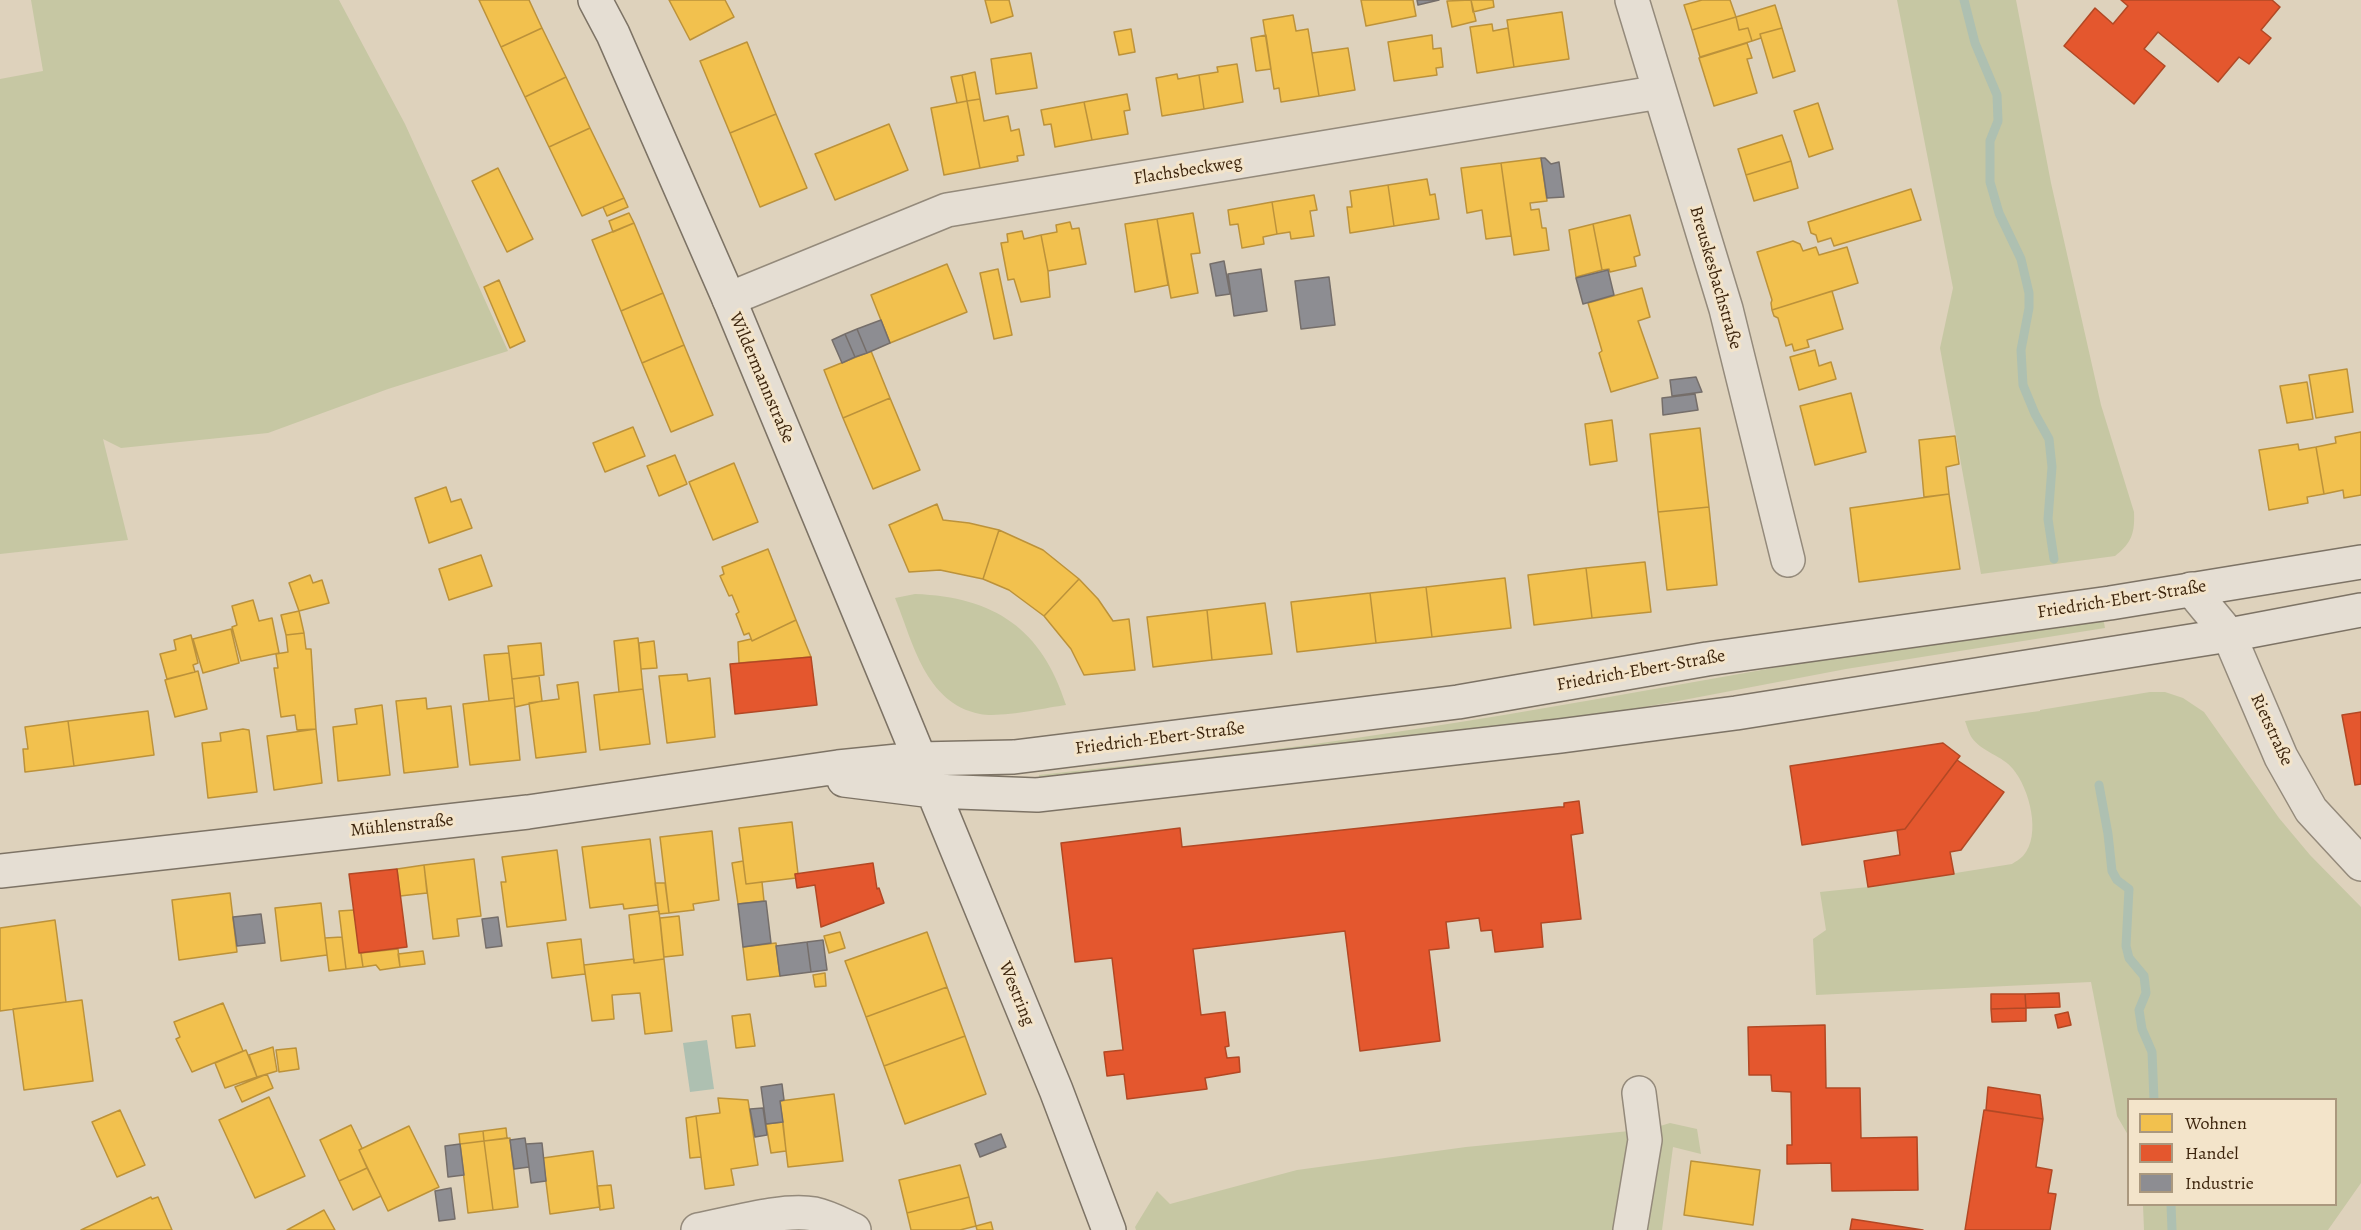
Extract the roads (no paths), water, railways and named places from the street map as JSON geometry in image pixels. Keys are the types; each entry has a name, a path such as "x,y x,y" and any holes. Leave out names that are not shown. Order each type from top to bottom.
{"main road":[{"name":"Wildermannstraße","path":"595,0 613,34 729,299 918,759"},
{"name":"Breuskesbachstraße","path":"1632,0 1726,309 1788,560"},
{"name":"Flachsbeckweg","path":"729,299 947,210 1660,92"},
{"name":"Friedrich-Ebert-Straße","path":"918,759 1014,757 1458,702 1707,659 2191,590 2361,562"},
{"name":"Rietstraße","path":"2191,590 2229,635 2282,757 2311,810 2361,864"},
{"path":"933,791 1037,795 1570,735 1736,713 2229,635 2361,610"},
{"name":"Mühlenstraße","path":"0,871 528,812 804,772 918,759"},
{"name":"Westring","path":"918,759 1056,1090 1109,1230"},
{"name":"Mühlenstraße","path":"804,772 841,780 933,791"},
{"path":"1630,1230 1646,1140 1639,1093"},
{"path":"698,1230 789,1213 827,1217 854,1230"}],"waterway":[{"path":"1964,0 1975,43 1997,95 1998,121 1990,141 1990,182 1999,213 2021,259 2029,293 2029,308 2021,350 2023,385 2049,439 2052,467 2048,519 2054,559"},
{"path":"2099,785 2112,871 2117,880 2129,889 2126,946 2129,958 2144,976 2146,993 2139,1010 2142,1029 2152,1052 2154,1098"},
{"path":"2171,1206 2172,1230"}]}
